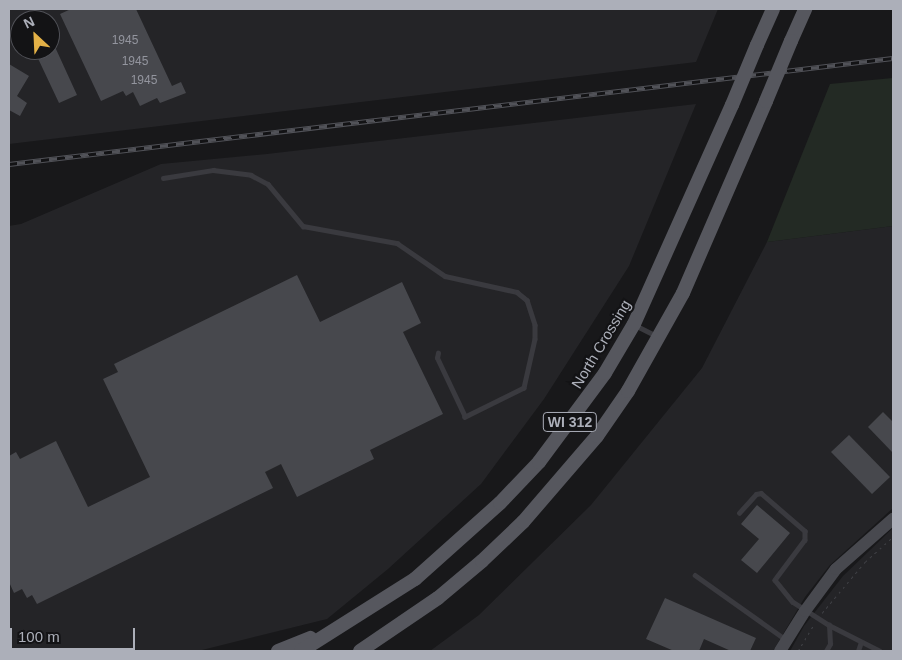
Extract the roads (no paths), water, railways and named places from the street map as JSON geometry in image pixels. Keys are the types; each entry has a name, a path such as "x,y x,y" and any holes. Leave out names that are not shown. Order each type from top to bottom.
{"main road":[{"name":"North Crossing","path":"302,651 370,611 459,542 532,468 578,410 634,324 732,106 773,9"},
{"path":"360,651 438,598 523,522 597,436 659,338 683,293 805,9"},
{"path":"783,646 804,611 836,569 893,518"},
{"path":"278,651 370,611"}],"lane":[{"path":"164,178 213,170 251,175 268,184 302,226 311,230 398,242 445,276 517,292 526,300 535,325 535,338 524,388 465,417 437,358 438,353"},
{"path":"634,324 659,338"},
{"path":"739,513 756,494 761,493 805,531 805,540 775,577 793,602 804,611 880,651"},
{"path":"695,575 783,646"},
{"path":"826,651 830,644 829,625"},
{"path":"858,651 861,642"}],"railway":[{"path":"9,164 893,58"}]}
